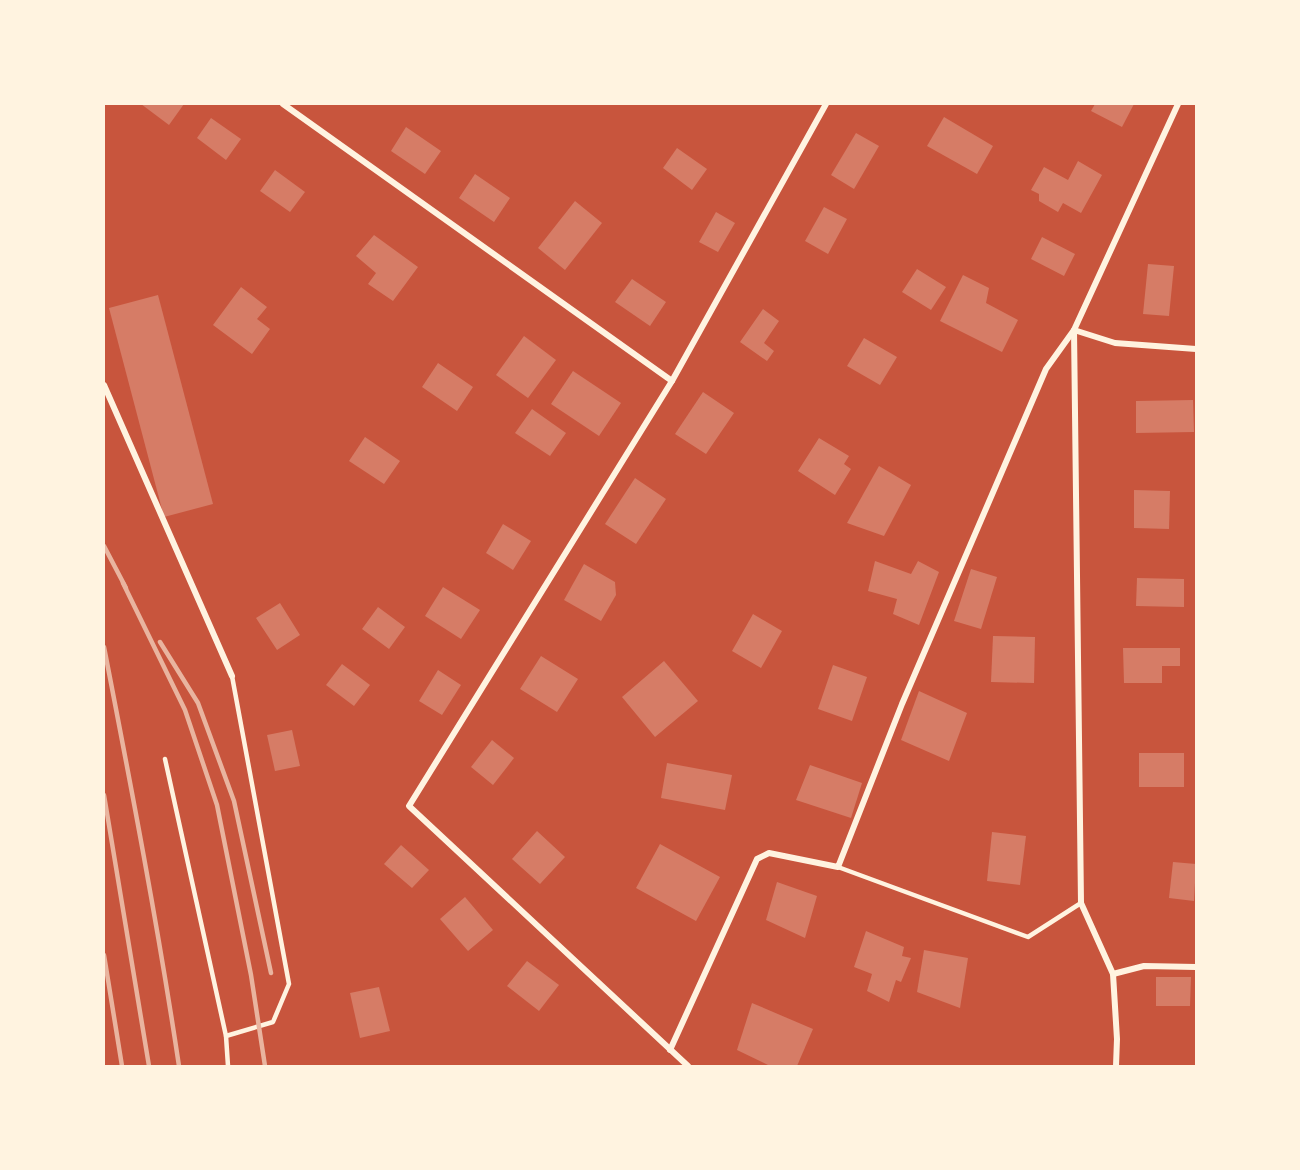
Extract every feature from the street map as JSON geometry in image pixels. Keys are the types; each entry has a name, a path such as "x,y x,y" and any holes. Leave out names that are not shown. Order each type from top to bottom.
{"street":[{"path":"283,104 672,381"},
{"path":"688,1066 409,806 672,381 826,104"},
{"path":"670,1050 757,859 770,853 838,867 902,704 1046,369 1074,330 1178,104"},
{"path":"1074,330 1115,343 1197,349"},
{"path":"1074,330 1081,903 1113,974 1117,1039 1116,1066"},
{"path":"104,385 232,676"},
{"path":"1113,974 1143,966 1197,967"}],"lane":[{"path":"226,1036 273,1022 289,984 232,676"},
{"path":"165,759 226,1036 228,1066"},
{"path":"838,867 1028,937 1081,903"}],"building":[{"path":"141,104 184,104 169,125"},
{"path":"1095,104 1134,104 1122,127 1091,111"},
{"path":"944,117 993,146 977,174 927,146"},
{"path":"211,118 241,139 226,160 197,138"},
{"path":"406,127 441,151 425,174 391,151"},
{"path":"856,133 879,146 854,189 831,175"},
{"path":"677,148 707,169 692,190 663,168"},
{"path":"1078,161 1102,175 1081,213 1063,203 1058,212 1039,201 1039,194 1031,190 1044,167 1068,180"},
{"path":"275,170 305,192 290,212 260,191"},
{"path":"475,174 510,198 494,222 459,198"},
{"path":"575,201 602,223 565,270 538,248"},
{"path":"824,207 847,219 828,254 805,241"},
{"path":"716,212 735,223 718,252 699,242"},
{"path":"374,235 418,267 393,301 368,284 376,273 356,256"},
{"path":"1042,237 1075,254 1064,276 1031,259"},
{"path":"1148,264 1174,266 1169,316 1143,314"},
{"path":"917,269 946,287 931,310 902,292"},
{"path":"963,275 989,288 986,303 1018,320 1002,352 940,321"},
{"path":"632,279 666,302 650,326 615,302"},
{"path":"241,287 267,307 257,319 270,329 252,354 213,325"},
{"path":"158,295 213,504 164,517 109,308"},
{"path":"763,309 779,321 764,343 774,351 767,361 740,342"},
{"path":"524,336 556,360 528,398 496,375"},
{"path":"864,338 897,357 880,385 847,366"},
{"path":"438,363 473,387 457,411 422,387"},
{"path":"573,371 621,403 599,436 551,404"},
{"path":"703,392 734,413 706,454 675,434"},
{"path":"1193,400 1194,432 1136,433 1136,401"},
{"path":"532,409 566,433 550,456 515,433"},
{"path":"365,437 400,461 384,484 349,461"},
{"path":"819,438 849,456 844,464 851,469 835,495 798,471"},
{"path":"879,466 911,485 884,536 847,523"},
{"path":"635,478 666,499 636,544 605,524"},
{"path":"1134,490 1170,491 1169,529 1134,528"},
{"path":"503,524 531,541 513,570 486,553"},
{"path":"875,561 911,574 918,561 939,572 919,625 893,614 897,599 868,591"},
{"path":"584,564 615,582 616,595 601,621 564,600"},
{"path":"971,569 997,577 981,629 954,621"},
{"path":"1137,578 1184,579 1184,607 1136,606"},
{"path":"443,587 480,610 461,639 425,616"},
{"path":"280,603 300,635 277,650 256,618"},
{"path":"378,607 405,627 389,649 362,629"},
{"path":"753,614 782,631 761,668 732,651"},
{"path":"993,636 1035,637 1034,683 991,682"},
{"path":"1123,648 1180,648 1180,666 1162,666 1162,683 1124,683"},
{"path":"541,656 578,679 557,712 520,689"},
{"path":"664,661 698,701 655,737 622,697"},
{"path":"342,664 370,685 354,706 326,685"},
{"path":"833,665 867,677 852,721 818,709"},
{"path":"438,670 461,685 442,715 419,701"},
{"path":"919,691 967,713 949,761 901,740"},
{"path":"292,730 300,766 275,771 267,735"},
{"path":"492,740 514,758 493,785 471,767"},
{"path":"1139,753 1184,753 1184,787 1139,787"},
{"path":"667,763 732,775 725,810 661,798"},
{"path":"810,765 862,783 851,818 796,800"},
{"path":"537,831 565,857 540,884 512,859"},
{"path":"992,832 1026,836 1020,885 987,881"},
{"path":"660,844 720,877 696,921 636,888"},
{"path":"401,845 429,870 412,888 384,864"},
{"path":"1173,862 1196,864 1194,901 1169,898"},
{"path":"777,882 817,896 805,938 766,920"},
{"path":"465,897 493,930 468,951 440,919"},
{"path":"866,931 904,947 902,956 911,958 901,982 896,980 889,1002 867,991 872,974 854,967"},
{"path":"924,950 968,958 960,1008 917,992"},
{"path":"527,961 559,985 539,1011 507,986"},
{"path":"1156,977 1191,977 1190,1006 1156,1006"},
{"path":"379,987 390,1031 360,1038 350,993"},
{"path":"752,1003 813,1029 797,1066 770,1066 737,1050"}],"railway":[{"path":"104,546 126,588"},
{"path":"123,583 185,710 217,805 251,975 265,1066"},
{"path":"160,642 198,703 234,801 271,973"},
{"path":"104,647 153,909 179,1066"},
{"path":"104,795 149,1066"},
{"path":"104,955 122,1066"}]}
